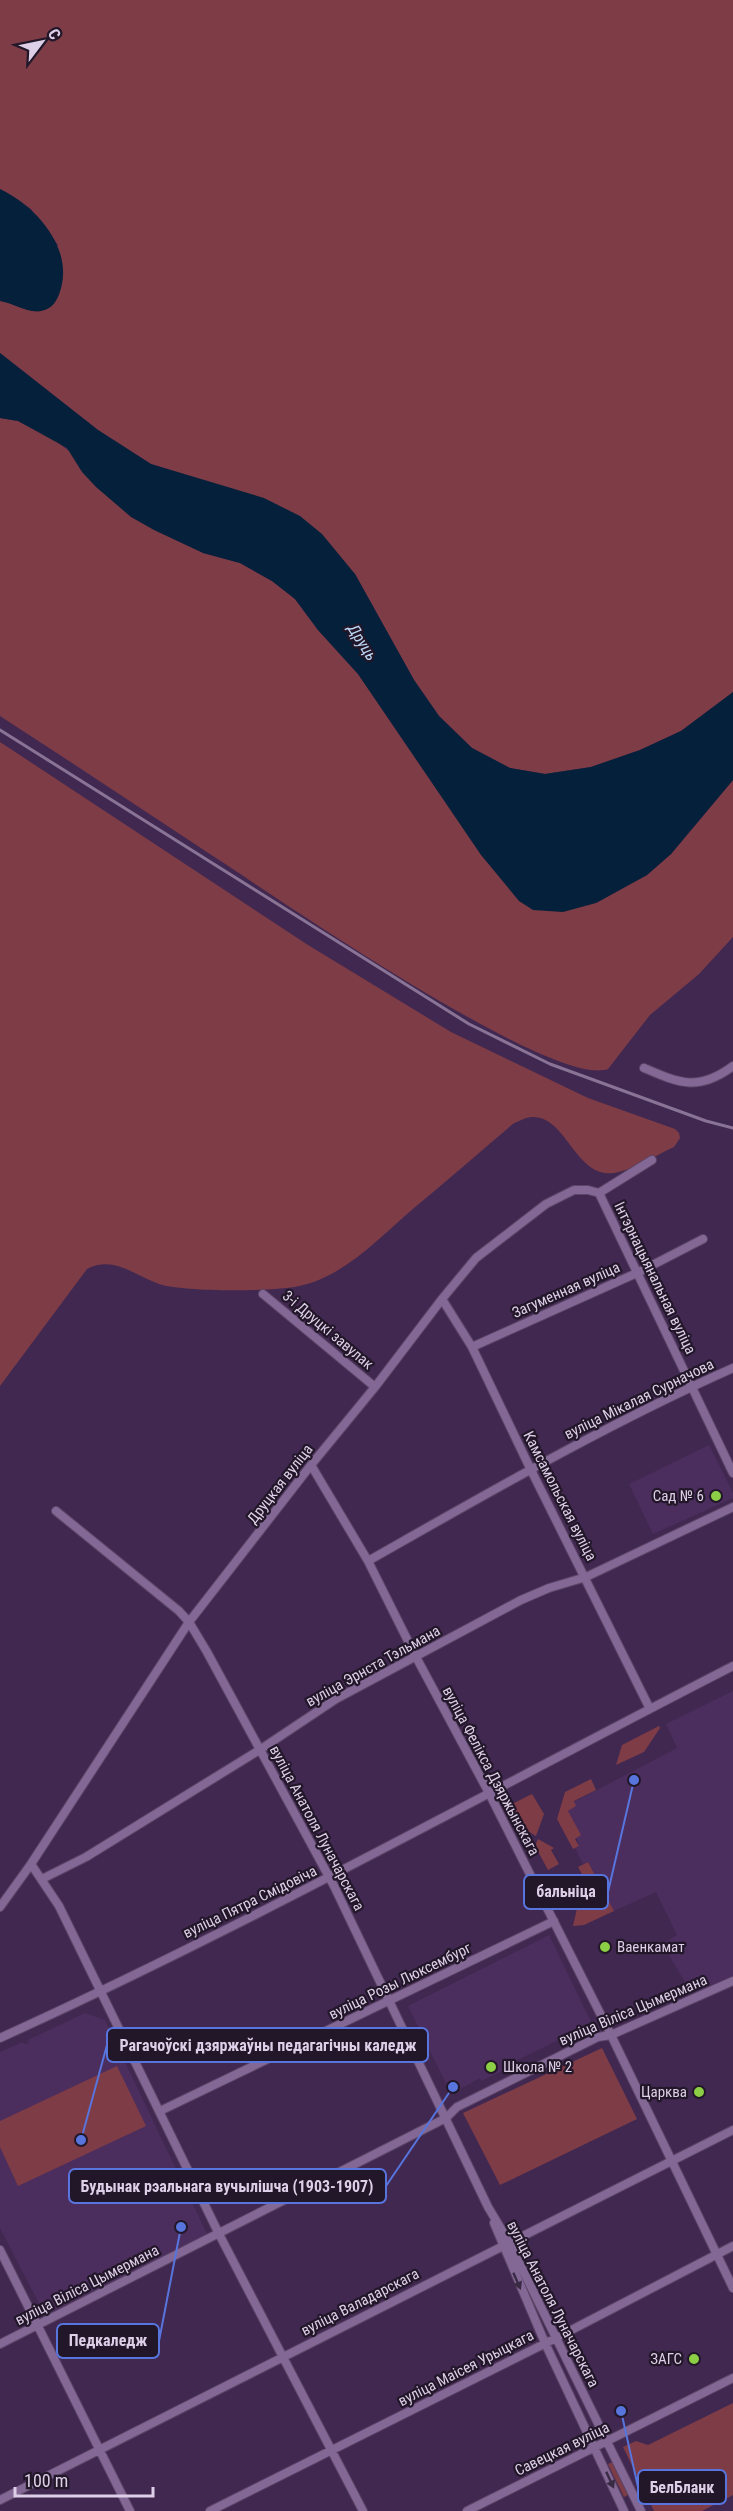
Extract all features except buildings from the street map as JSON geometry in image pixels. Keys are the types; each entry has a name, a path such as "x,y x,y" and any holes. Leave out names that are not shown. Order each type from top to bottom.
{"street":[{"path":"644,1068 680,1083 692,1083 714,1077 733,1066"},
{"path":"599,1193 652,1160"},
{"name":"Друцкая вуліца","path":"0,1907 31,1864 189,1622 476,1258 546,1204 574,1191 588,1190 599,1193"},
{"name":"Інтэрнацыянальная вуліца","path":"599,1193 639,1272 733,1473"},
{"name":"Загуменная вуліца","path":"472,1347 639,1272 703,1239"},
{"name":"3-і Друцкі завулак","path":"263,1294 375,1387"},
{"name":"Камсамольская вуліца","path":"442,1299 472,1347 650,1709"},
{"name":"вуліца Мікалая Сурначова","path":"368,1561 530,1468 692,1386 733,1368"},
{"name":"вуліца Фелікса Дзяржынскага","path":"311,1465 368,1561 416,1657 489,1793 611,2035 733,2288"},
{"name":"вуліца Эрнста Тэльмана","path":"42,1879 86,1857 261,1749 336,1699 521,1600 549,1588 585,1577 733,1507"},
{"name":"вуліца Анатоля Луначарскага","path":"56,1511 165,1599 189,1622 330,1877 488,2207 545,2343 624,2511"},
{"name":"вуліца Пятра Смідовіча","path":"0,2038 101,1991 330,1877 733,1666"},
{"path":"31,1864 59,1906 219,2234 363,2511"},
{"name":"вуліца Розы Люксембург","path":"160,2111 554,1921"},
{"name":"вуліца Віліса Цымермана","path":"0,2344 446,2118 457,2107 598,2037 611,2035 733,1981"},
{"name":"вуліца Валадарскага","path":"0,2500 733,2130"},
{"name":"вуліца Анатоля Луначарскага","path":"505,2244 556,2338 641,2511"},
{"name":"вуліца Маісея Урыцкага","path":"210,2511 556,2338 733,2246"},
{"path":"0,2250 130,2511"},
{"name":"Савецкая вуліца","path":"467,2511 608,2443 733,2378"}],"shaded area":[{"path":"0,0 733,0 733,692 681,731 640,750 591,767 545,774 510,768 472,748 439,716 414,680 355,574 198,479 151,464 98,430 0,353 0,301 58,245 31,209 0,189"},
{"path":"0,418 18,421 52,438 203,553 240,563 272,581 295,599 318,630 358,674 456,817 596,903 647,875 671,854 733,780 733,937 699,974 650,1015 608,1069 577,1067 531,1050 412,984 0,716"},
{"path":"0,742 308,945 451,1032 588,1098 675,1129 680,1138 674,1147 637,1166 614,1173 601,1172 580,1157 554,1126 544,1119 525,1118 514,1123 361,1254 331,1274 299,1286 250,1290 187,1289 159,1284 115,1265 97,1265 87,1269 0,1386"},
{"path":"709,1445 733,1493 733,1498 653,1534 629,1484"},
{"path":"733,1691 733,1976 696,1993 690,1990 662,1944 677,1935 656,1892 614,1911 588,1862 583,1864 575,1848 579,1846 568,1810 576,1806 574,1802 677,1748 666,1724"},
{"path":"659,1726 660,1728 644,1752 616,1765 622,1745"},
{"path":"591,1779 596,1790 574,1801 576,1806 568,1811 581,1835 575,1839 579,1846 573,1849 557,1819 565,1792"},
{"path":"532,1794 544,1814 536,1836 521,1827 510,1805"},
{"path":"538,1839 554,1848 551,1850 559,1864 548,1870 535,1846"},
{"path":"588,1862 614,1911 584,1925 573,1926 584,1878 578,1867"},
{"path":"560,1875 570,1893 566,1911 550,1881"},
{"path":"549,1935 592,2024 503,2067 504,2070 481,2081 480,2078 451,2094 408,2006"},
{"path":"85,2013 105,2020 207,2234 45,2315 0,2228 0,2052 23,2042 24,2044 29,2043 28,2040"},
{"path":"602,2048 637,2119 500,2185 463,2113"},
{"path":"117,2066 146,2126 18,2186 0,2147 0,2121"},
{"path":"733,2403 733,2495 702,2511 654,2511 623,2447 636,2441 648,2445"},
{"path":"613,2462 628,2495 624,2497 608,2464"}],"water":[{"path":"0,189 13,196 37,216 55,241 60,255 63,269 58,298 43,311 30,311 0,301"},
{"name":"Друць","path":"0,353 98,430 151,464 264,498 300,516 322,534 355,574 414,680 439,716 472,748 510,768 545,774 591,767 640,750 681,731 733,692 733,780 671,854 647,875 596,903 563,912 533,910 519,901 481,855 358,674 318,630 295,599 272,581 240,563 203,553 131,517 82,472 67,448 18,421 0,418"}],"railway":[{"path":"0,730 469,1024 550,1064 706,1121 733,1128"}],"place":[{"name":"Сад № 6","path":"716,1496"},
{"name":"бальніца","path":"634,1780"},
{"name":"Ваенкамат","path":"605,1947"},
{"name":"Школа № 2","path":"491,2067"},
{"name":"Будынак рэальнага вучылішча (1903-1907)","path":"453,2087"},
{"name":"Царква","path":"699,2092"},
{"name":"Рагачоўскі дзяржаўны педагагічны каледж","path":"81,2140"},
{"name":"Педкаледж","path":"181,2227"},
{"name":"ЗАГС","path":"694,2359"},
{"name":"БелБланк","path":"621,2411"}]}
